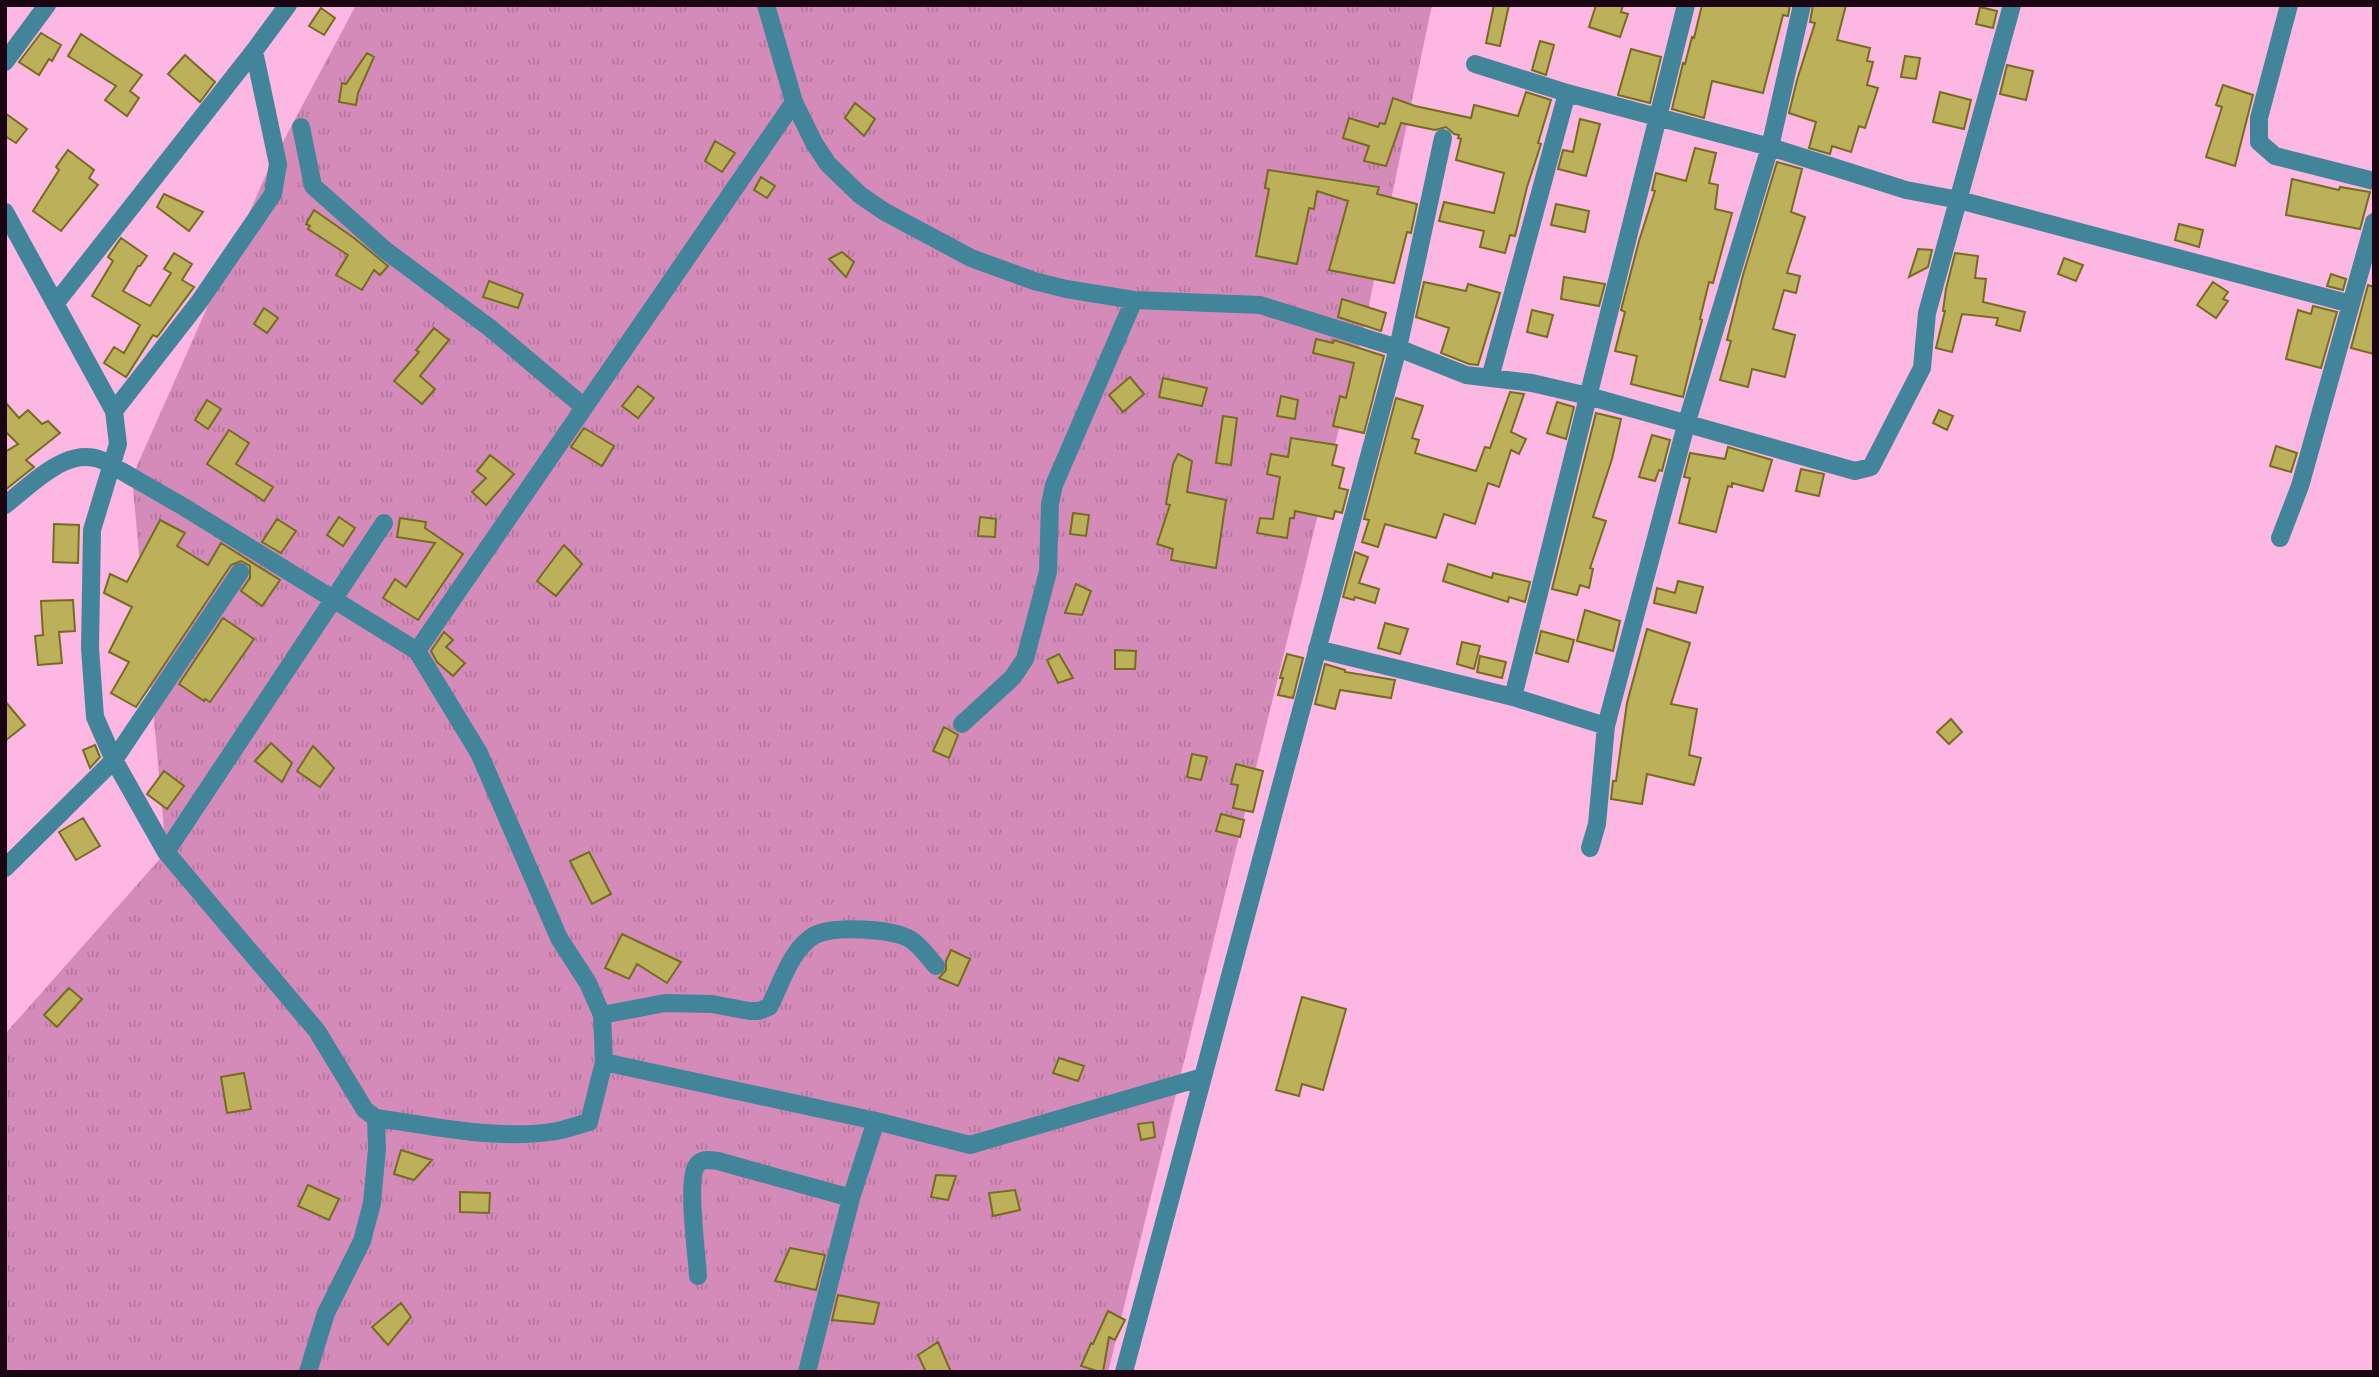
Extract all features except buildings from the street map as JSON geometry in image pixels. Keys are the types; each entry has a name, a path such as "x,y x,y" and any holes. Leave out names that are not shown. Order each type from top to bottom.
{"street":[{"path":"5,62 47,5"},
{"path":"55,304 288,5"},
{"path":"766,5 793,102 814,143 842,180 860,195 909,226 971,258 1034,281 1066,289 1134,300 1260,305 1398,348 1466,375 1532,383 1588,396 1855,471 1871,467 1922,368 1927,313 2012,5"},
{"path":"1513,697 1686,5"},
{"path":"1590,848 1597,824 1606,726 1686,425 1770,147 1802,5"},
{"path":"2289,5 2259,118 2259,142 2275,156 2374,181"},
{"path":"114,411 199,302 274,194 278,164 254,51"},
{"path":"1475,64 1567,93 1770,147 1906,190 1959,200 2351,304"},
{"path":"1490,378 1567,93"},
{"path":"417,651 793,102"},
{"path":"301,127 313,186 385,250 490,328 584,407"},
{"path":"1124,1372 1398,348 1443,138"},
{"path":"5,212 114,411 118,444 111,466 92,530 90,648 95,717 114,760 166,852 317,1031 365,1111 376,1118 484,1132 557,1131 589,1122 604,1062 602,1015 588,983 559,938 479,753 417,651 184,507 111,466 95,457 70,458 5,505"},
{"path":"2280,538 2300,486 2374,222"},
{"path":"962,724 1013,677 1026,659 1048,572 1050,504 1054,485 1134,300"},
{"path":"166,852 384,523"},
{"path":"5,868 114,760 240,572"},
{"path":"1317,649 1513,697 1606,726"},
{"path":"602,1015 665,1003 712,1004 759,1011 769,1007 787,966 803,947 815,935 837,931 862,929 901,934 914,941 936,966"},
{"path":"604,1062 876,1121 970,1145 1203,1077"},
{"path":"308,1372 326,1313 362,1241 372,1203 377,1149 376,1118"},
{"path":"807,1372 851,1198 876,1121"},
{"path":"698,1276 691,1182 695,1166 703,1160 718,1161 851,1198"}],"green space":[{"path":"356,5 1432,5 1367,314 1108,1372 5,1370 5,1034 166,852 132,477 269,168"}]}
